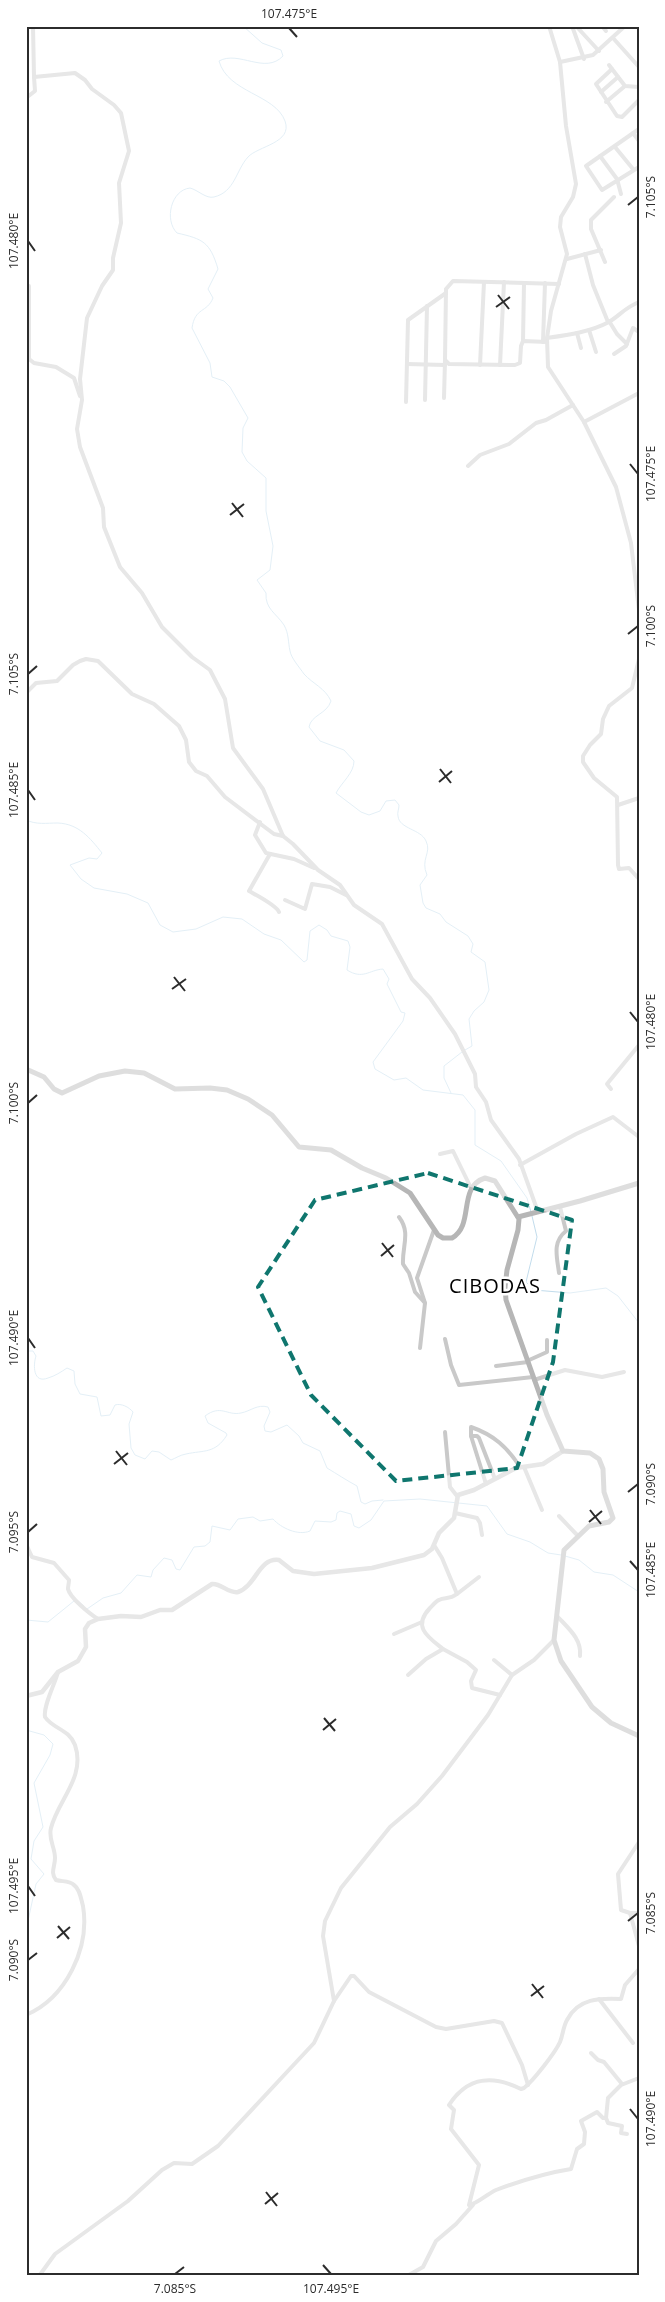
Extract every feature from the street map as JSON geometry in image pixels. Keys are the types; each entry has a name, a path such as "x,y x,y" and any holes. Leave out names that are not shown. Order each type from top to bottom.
{"main road":[{"path":"26,1069 44,1076 54,1089 62,1094 106,1074 131,1071 144,1073 175,1089 210,1088 231,1091 272,1115 299,1147 331,1150 405,1189 417,1202 438,1235 448,1238 459,1233 471,1188 484,1178 495,1181 518,1216 518,1230 513,1244 505,1287 506,1300 562,1451 586,1452 596,1456 602,1465 606,1500 613,1520 589,1526 563,1554 554,1640 561,1661 592,1707 611,1723 639,1736"},
{"path":"518,1216 560,1207 639,1183"}],"street":[{"path":"26,98 34,91 33,26"},
{"path":"545,341 551,311 567,259 565,242 560,227 561,217 573,197 576,184 566,126 560,62 549,26"},
{"path":"572,26 584,59"},
{"path":"576,26 599,51"},
{"path":"602,26 606,31"},
{"path":"560,62 594,56 625,26"},
{"path":"613,38 639,67"},
{"path":"625,86 610,67 596,83 606,102 619,118 639,100"},
{"path":"34,77 75,73 85,80 121,113 129,151 119,183 121,223 113,270 102,286 87,318 80,379 81,403 78,439 103,508 104,527 120,567 142,593 162,627 192,657 210,670 225,699 233,748 268,799 283,836"},
{"path":"601,92 618,76"},
{"path":"606,102 625,86 639,87"},
{"path":"639,141 637,131 586,167 601,189 604,189 639,166"},
{"path":"615,147 633,169"},
{"path":"600,156 618,179 621,194"},
{"path":"604,262 601,250 591,229 591,220 614,197"},
{"path":"567,259 601,250"},
{"path":"586,254 593,285 609,322 627,344"},
{"path":"444,398 447,285 453,281 559,284"},
{"path":"480,365 484,282"},
{"path":"500,365 504,282"},
{"path":"407,364 426,365 445,362 452,364 518,365 524,341 524,283"},
{"path":"545,283 545,341 548,367 584,422 613,481 622,504 634,560 639,610"},
{"path":"29,286 29,359 34,363 63,370 74,378 81,403"},
{"path":"406,402 408,320 446,293"},
{"path":"524,341 545,341 589,330 609,322 629,306 639,302"},
{"path":"425,400 427,306"},
{"path":"614,354 627,344 633,328 639,332"},
{"path":"589,330 596,352"},
{"path":"577,333 581,348"},
{"path":"584,422 639,393"},
{"path":"468,466 480,455 509,444 536,424 573,405"},
{"path":"26,693 36,683 57,682 73,665 80,661 86,659 98,662 132,694 154,704 179,726 185,735 188,760 193,768 207,776 225,797 274,834 283,836 294,844 318,870"},
{"path":"639,659 632,688 609,706 603,719 601,734 590,745 583,756 583,762 594,778 602,786 616,794 618,805 616,823 618,868 629,868 639,879"},
{"path":"618,805 639,798"},
{"path":"260,822 255,836 264,852 294,859 318,870 336,881 354,905 382,924 412,979 430,998 455,1034 474,1074 476,1087 488,1108 491,1118 515,1151 537,1212"},
{"path":"270,854 249,891 277,907 279,912"},
{"path":"285,900 305,909 312,884 338,890 348,896"},
{"path":"611,1089 607,1084 639,1045"},
{"path":"520,1165 576,1134 613,1117 639,1137"},
{"path":"440,1154 453,1150 471,1188"},
{"path":"559,1273 556,1248 560,1237 566,1231 560,1207"},
{"path":"399,1217 404,1225 406,1236 403,1264 410,1273 415,1292 425,1303"},
{"path":"420,1348 425,1303 417,1278 434,1230"},
{"path":"445,1339 451,1365 459,1385 534,1378 568,1370 602,1377 624,1372"},
{"path":"496,1366 528,1361 547,1352 547,1340"},
{"path":"486,1484 471,1436 471,1427 497,1439 507,1448 522,1467 542,1510"},
{"path":"26,1696 46,1690 58,1672 78,1661 86,1647 85,1627 98,1619 121,1616 141,1617 160,1610 172,1610 212,1584 218,1584 233,1592 239,1591 255,1578 263,1565 270,1560 279,1560 288,1569 296,1572 334,1574 372,1568 424,1555 432,1549 436,1536 454,1518 456,1498 450,1487 445,1432"},
{"path":"471,1436 480,1438 495,1479"},
{"path":"456,1498 522,1467 542,1464 562,1451"},
{"path":"455,1511 476,1518 480,1524 482,1535"},
{"path":"559,1516 578,1536"},
{"path":"26,1544 32,1557 49,1560 55,1564 69,1580 68,1589 73,1598 98,1619"},
{"path":"434,1545 442,1558 457,1594"},
{"path":"479,1577 450,1599 438,1600 424,1615 422,1622 425,1634 443,1649 467,1662 476,1670 471,1681 472,1688 500,1695"},
{"path":"557,1616 578,1640 580,1656"},
{"path":"394,1634 422,1622"},
{"path":"334,2001 323,1936 325,1921 331,1906 351,1875 374,1845 442,1776 472,1738 512,1675 534,1660 554,1640"},
{"path":"408,1675 426,1659 443,1649"},
{"path":"494,1660 512,1675"},
{"path":"26,2015 52,1999 79,1957 83,1940 84,1915 76,1887 72,1883 56,1880 52,1873 55,1858 50,1834 51,1826 70,1788 77,1768 75,1745 69,1734 44,1717 58,1672"},
{"path":"639,1842 618,1874 621,1910 630,1913 639,1912"},
{"path":"630,1913 639,1946"},
{"path":"606,2118 603,2118 597,2112 582,2121 585,2132 584,2144 577,2149 570,2169 556,2170 514,2184 495,2191 469,2205 479,2166 452,2132 454,2110 449,2106 454,2098 478,2082 494,2079 504,2081 521,2089 528,2085 556,2048 567,2019 573,2011 586,2002 599,1999 622,1999 625,1984 639,1970"},
{"path":"39,2276 55,2254 132,2198 148,2180 174,2163 192,2164 218,2146 314,2043 334,2001 353,1976 373,1994 436,2026 446,2029 498,2021 502,2023 528,2085"},
{"path":"599,1999 633,2043"},
{"path":"591,2053 598,2060 604,2062 622,2084"},
{"path":"627,2134 621,2133 622,2126 608,2123 606,2118 608,2099 622,2084 639,2078"},
{"path":"407,2276 421,2268 436,2241 456,2224 476,2202"}],"highlighted area":[{"path":"428,1173 572,1220 553,1362 517,1468 396,1481 311,1395 258,1287 315,1200"}],"waterway":[{"path":"243,26 262,43 281,50 283,56 276,61 268,63 235,58 219,61 224,72 232,80 280,112 285,121 286,128 284,134 279,139 248,157 231,186 221,194 208,197 190,188 183,190 174,200 170,214 173,227 177,233 193,237 204,243 212,253 218,269 208,289 213,298 208,306 198,313 192,328 210,363 212,377 224,381 230,387 248,418 243,428 242,452 247,461 266,478 266,511 273,546 270,570 257,580 266,593 269,607 286,628 290,651 294,660 304,674 326,693 331,701 326,709 310,723 309,727 320,741 344,750 354,761 350,773 336,793 361,812 369,815 380,811 386,801 395,800 399,805 398,815 402,824 420,834 426,841 428,849 425,869 427,875 420,885 423,903 426,908 440,914 446,922 468,936 473,944 471,952 485,962 489,990 484,1002 474,1011 469,1019 472,1046 465,1050"},
{"path":"26,820 38,823 65,824 78,829 102,853 97,859 89,858 70,865 81,879 94,888 127,894 148,903 160,925 173,932 196,929 223,917 242,919 264,934 281,940 304,962 307,960 310,931 319,925 327,930 331,936 348,941 350,947 347,970 357,974 366,974 383,969 389,979 387,984 401,1012 405,1013 403,1021 373,1062 375,1069 394,1080 406,1078 423,1090 463,1095 475,1110 475,1145 501,1161 527,1198 531,1212"},
{"path":"451,1093 444,1078 444,1066 462,1052"},
{"path":"532,1216 537,1237 526,1282 534,1290 570,1293 606,1288 618,1296 639,1323"},
{"path":"26,1351 33,1351 36,1356 34,1364 35,1373 39,1378 51,1377 67,1368 74,1371 75,1384 80,1394 97,1397 101,1416 110,1415 115,1405 125,1406 131,1410 133,1412 129,1424 131,1448 135,1455 145,1459 152,1451 159,1452 171,1460 184,1454 209,1450 223,1441 227,1435 208,1423 205,1416 215,1411 236,1413 264,1406 268,1407 270,1412 264,1426 265,1431 271,1432 287,1425 299,1436 303,1443 320,1451 327,1468 357,1486 361,1502 365,1504 383,1500"},
{"path":"87,1609 103,1598 121,1593 137,1575 151,1577 153,1570 164,1558 172,1560 176,1569 180,1570 194,1547 205,1546 210,1542 212,1526 230,1530 238,1519 253,1517 260,1521 273,1519 290,1530 305,1532 310,1531 315,1521 331,1522 336,1520 337,1513 340,1511 351,1514 354,1526 359,1528 371,1520 384,1501 420,1499 487,1506 507,1534 530,1542 548,1553 561,1555"},
{"path":"565,1556 579,1560 594,1572 613,1575 639,1592"},
{"path":"26,1620 48,1622 74,1601"},
{"path":"78,1601 84,1606"},
{"path":"26,1730 44,1735 53,1744 50,1755 34,1783 43,1827 34,1841 31,1859 44,1874 36,1884 26,1930"}],"district":[{"name":"CIBODAS","path":"495,1285"}]}
